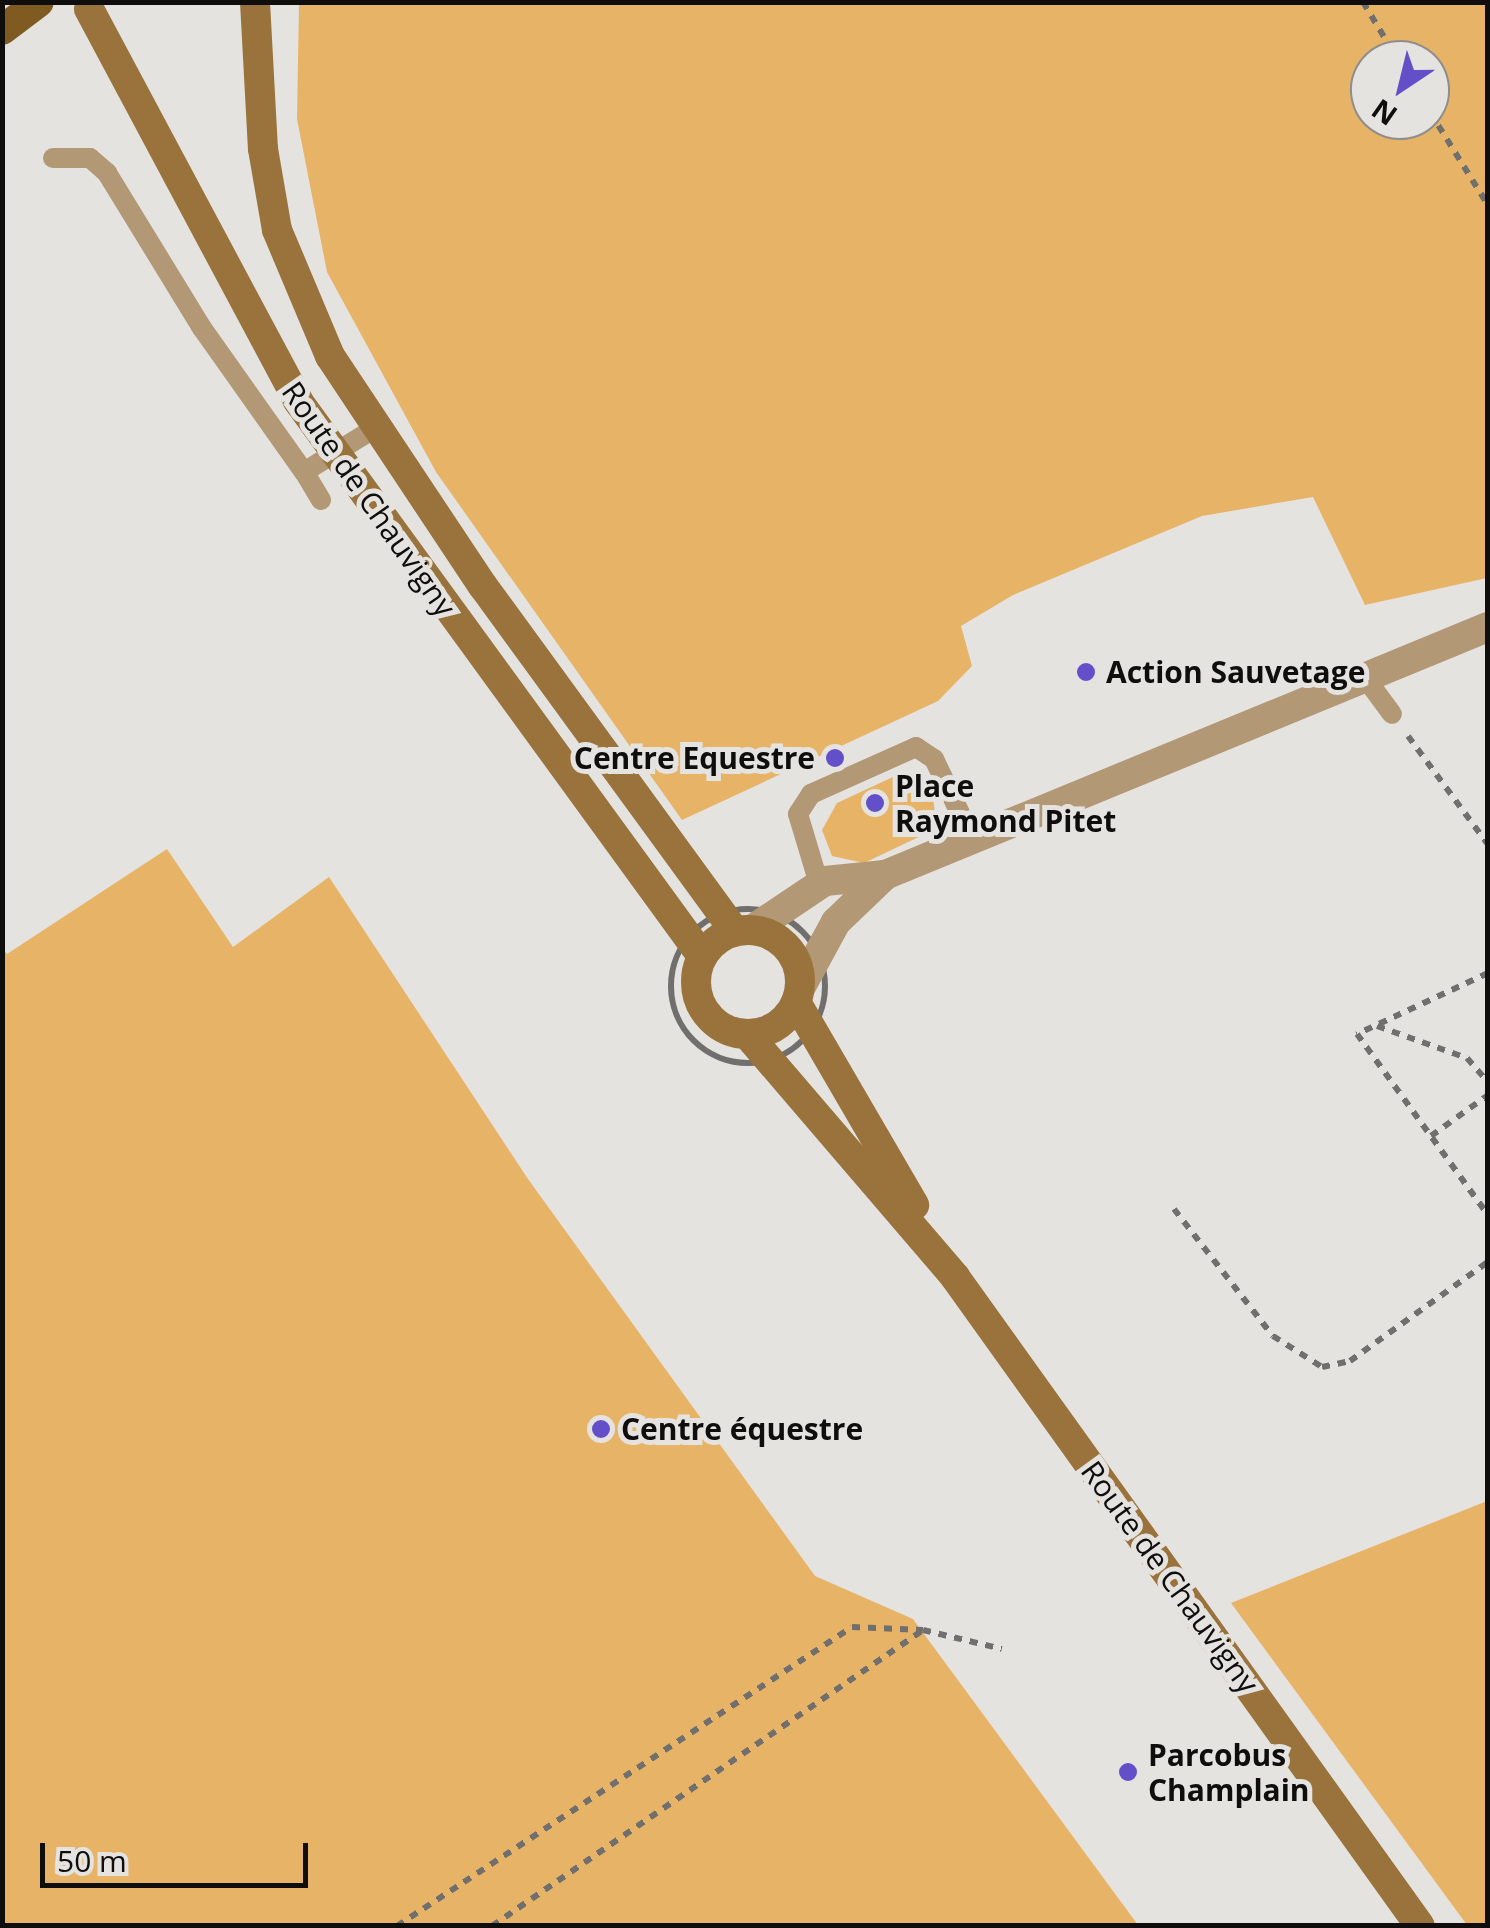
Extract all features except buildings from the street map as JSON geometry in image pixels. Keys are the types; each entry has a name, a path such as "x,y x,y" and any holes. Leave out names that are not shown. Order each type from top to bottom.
{"main road":[{"path":"2,30 39,2"},
{"name":"Route de Chauvigny","path":"255,2 257,76 277,230 307,309 375,428 746,922 788,949 804,1005 955,1277"},
{"name":"Route de Chauvigny","path":"89,9 252,324 334,454 695,946 695,977 703,1010 720,1026 747,1034 772,1060 955,1277 1420,1926"},
{"path":"695,946 746,922"},
{"path":"747,1034 776,1026 804,1005"}],"street":[{"path":"746,922 819,884 885,874 1488,627"},
{"path":"804,1005 819,955 852,902 885,874"}],"lane":[{"path":"52,158 90,158 108,173 202,328 321,500"},
{"path":"304,472 375,428"},
{"path":"1364,676 1392,714"},
{"path":"819,884 804,852 798,814 811,794 916,747 934,759 972,838"}],"path":[{"path":"1363,2 1386,40"},
{"path":"1447,140 1488,205"},
{"path":"1392,714 1487,844"},
{"path":"746,922 808,937 819,955 826,991 804,1005 772,1060 728,1061 708,1053 680,1023 670,978 695,946 746,922"},
{"path":"1488,972 1357,1034 1488,1215"},
{"path":"1376,1025 1467,1058 1488,1082"},
{"path":"1431,1136 1488,1095"},
{"path":"1174,1209 1273,1336 1322,1367 1350,1360 1488,1262"},
{"path":"397,1926 852,1627 923,1630 1002,1648"},
{"path":"492,1926 923,1630"}],"shaded area":[{"path":"299,3 1487,3 1487,578 1365,605 1313,497 1202,516 1013,595 961,626 972,666 938,701 682,820 436,472 327,272 297,119"},
{"path":"895,776 915,777 932,793 935,812 925,834 864,863 832,856 822,830 837,803"},
{"path":"167,849 233,947 329,877 528,1179 815,1576 913,1619 1138,1925 3,1925 3,949 7,954"},
{"path":"1487,1501 1488,1925 1467,1925 1231,1603"}],"place":[{"name":"Action Sauvetage","path":"1086,672"},
{"name":"Centre Equestre","path":"835,758"},
{"name":"Place Raymond Pitet","path":"875,803"},
{"name":"Centre équestre","path":"601,1429"},
{"name":"Parcobus Champlain","path":"1128,1772"}]}
